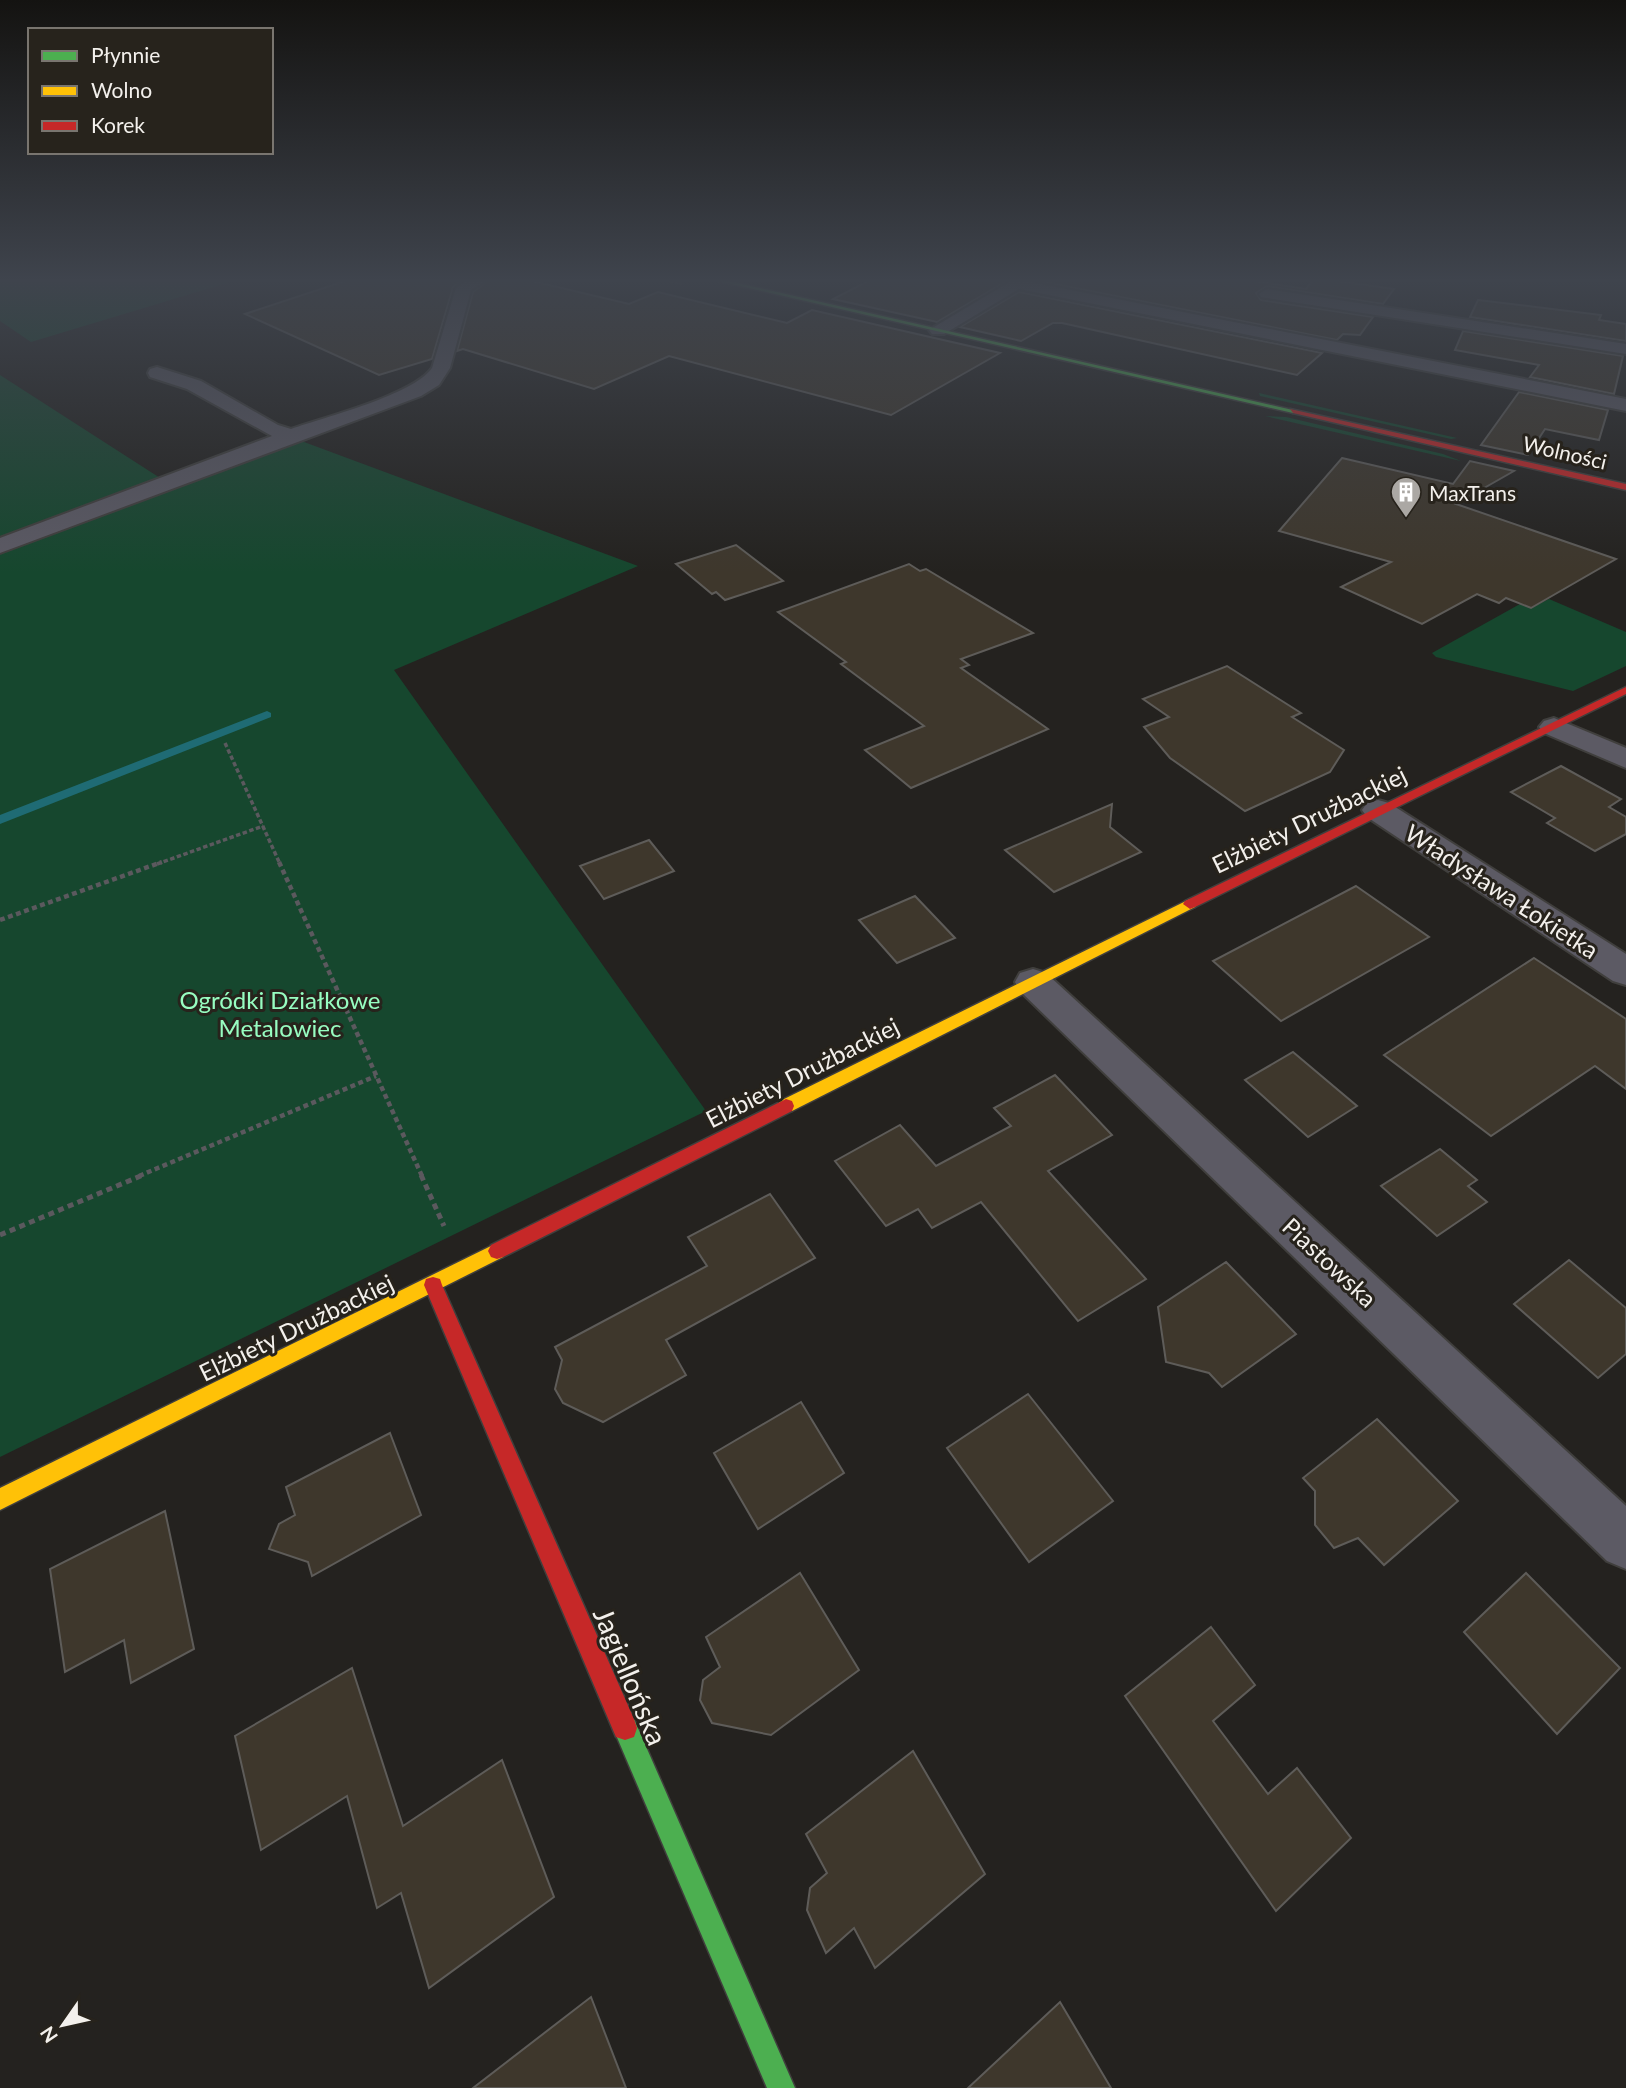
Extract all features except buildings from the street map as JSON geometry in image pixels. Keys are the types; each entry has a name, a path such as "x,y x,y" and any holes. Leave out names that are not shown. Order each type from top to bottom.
{"street":[{"path":"171,377 194,385 271,429 291,436"},
{"path":"0,546 159,484 395,400 434,377"},
{"name":"Wolności","path":"1146,377 1626,487"},
{"path":"1490,377 1626,405"},
{"name":"Elżbiety Drużbackiej","path":"0,1499 433,1285 1378,810 1626,690"},
{"path":"1554,727 1626,759"},
{"name":"Władysława Łokietka","path":"1378,810 1626,972"},
{"name":"Piastowska","path":"1034,982 1626,1542"},
{"name":"Jagiellońska","path":"433,1285 782,2088"}],"path":[{"path":"225,743 465,1268"},
{"path":"0,920 262,826"},
{"path":"0,1235 376,1076"}],"green space":[{"name":"Ogródki Działkowe Metalowiec","path":"0,377 171,485 296,439 638,566 394,670 706,1111 0,1457"},
{"path":"1259,393 1457,438 1451,439 1260,396"},
{"path":"1265,416 1286,417 1443,454 1461,461"},
{"path":"1549,599 1626,632 1626,666 1573,691 1436,657 1432,653 1520,604 1531,608"}],"waterway":[{"path":"0,820 267,715"}],"traffic: fast":[{"path":"1145,377 1293,411"},
{"path":"625,1728 781,2088"}],"traffic: slow":[{"path":"786,1106 1190,904"},
{"path":"0,1499 497,1251"}],"traffic: jam":[{"path":"1293,411 1626,487"},
{"path":"1190,904 1626,690"},
{"path":"497,1251 786,1106"},
{"path":"433,1285 625,1728"}],"place":[{"name":"MaxTrans","path":"1406,519"}]}
